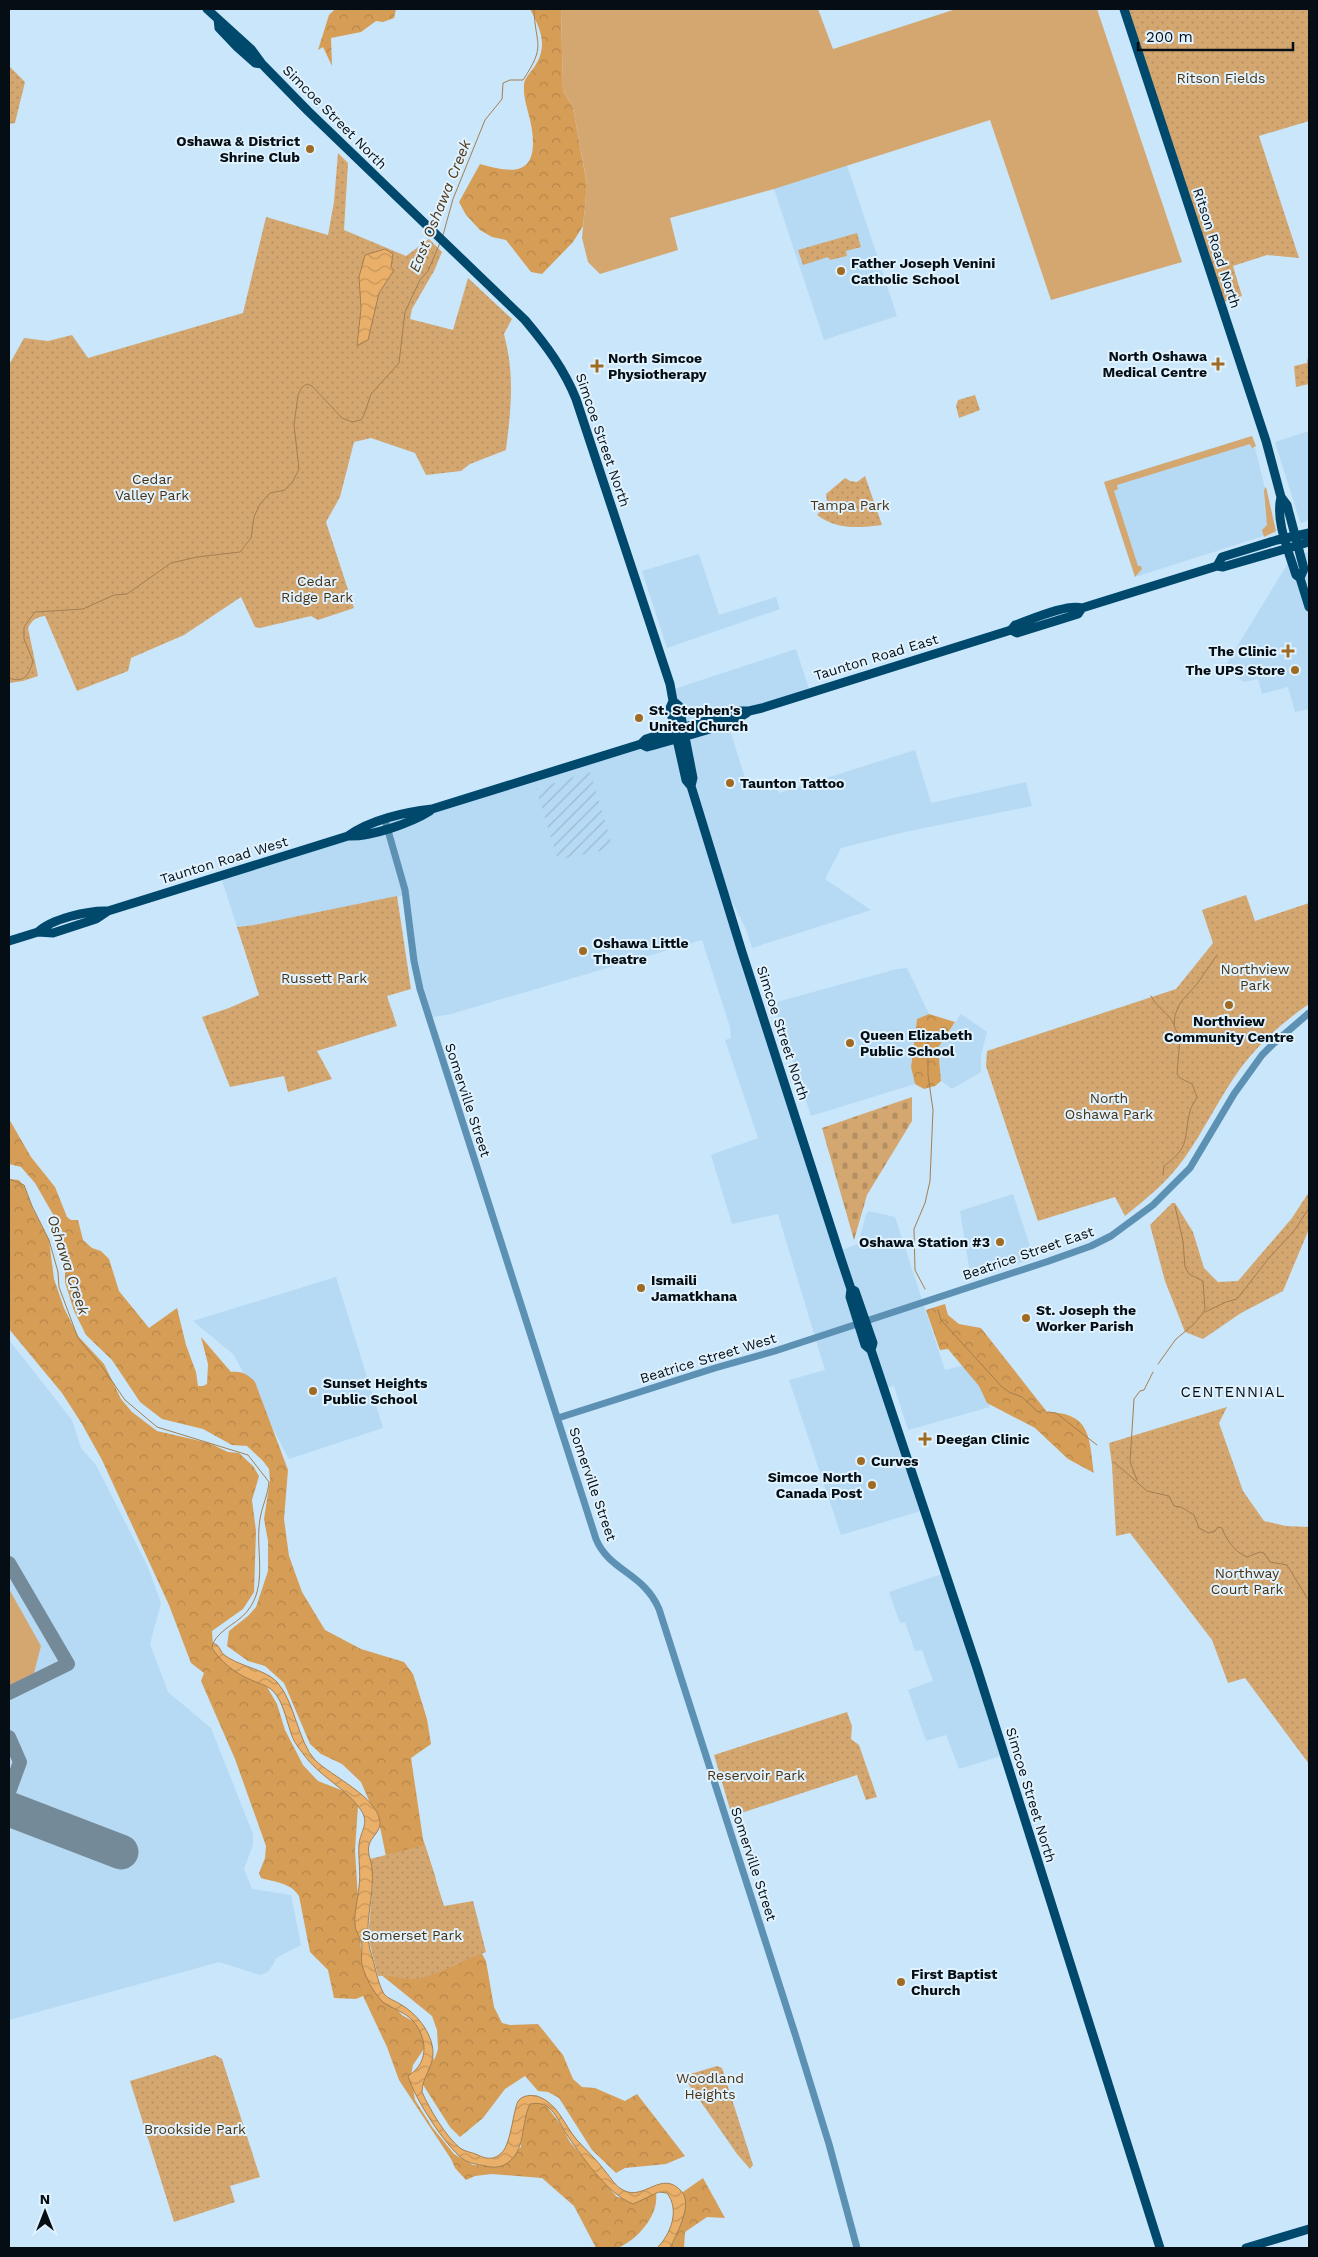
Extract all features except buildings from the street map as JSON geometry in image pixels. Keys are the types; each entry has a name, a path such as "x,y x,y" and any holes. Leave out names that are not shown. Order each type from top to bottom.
{"main road":[{"name":"Simcoe Street North","path":"207,9 218,20 224,22 251,48 262,64 525,320 542,340 565,374 576,399 666,670 673,701 670,708 680,733 693,778 691,786 742,952 851,1289 850,1297 862,1321 865,1345 871,1350 977,1668 1160,2248"},
{"name":"Ritson Road North","path":"1124,9 1266,442 1281,497 1287,505 1304,569 1300,578"},
{"name":"Ritson Road North","path":"1281,497 1279,506 1286,538 1296,575 1300,578 1309,607"},
{"name":"Taunton Road East","path":"680,733 739,711 749,711 1011,630 1015,624 1057,611 1076,606 1082,608 1217,566 1224,567 1289,549 1309,533"},
{"name":"Taunton Road East","path":"1217,566 1222,557 1286,538 1309,542"},
{"name":"Taunton Road West","path":"9,941 38,932 45,925 95,910 108,910 348,836 359,836 415,811 432,809 641,744 646,740 680,733"},
{"path":"1246,2248 1309,2229"}],"street":[{"name":"Somerville Street","path":"386,824 403,881 420,988 599,1545 611,1561 644,1585 659,1609 796,2037 834,2160 857,2248"},
{"name":"Beatrice Street East","path":"862,1321 1091,1246 1129,1224 1153,1205 1190,1168 1250,1072 1273,1044 1309,1013"},
{"name":"Beatrice Street West","path":"558,1418 774,1351 862,1321"}],"shaded area":[{"name":"Father Joseph Venini Catholic School","path":"847,165 897,316 824,340 774,189"},
{"path":"1309,431 1309,520 1302,523 1300,522 1275,442"},
{"path":"1252,436 1276,532 1135,577 1104,482"},
{"path":"1309,549 1309,709 1295,712 1288,687 1262,694 1258,679 1244,682 1224,668 1291,558 1308,552"},
{"path":"699,554 719,615 776,597 780,609 667,648 642,571"},
{"path":"796,649 810,692 749,711 728,724 748,787 774,779 779,793 915,750 931,803 1026,782 1032,806 905,832 841,848 825,879 871,910 752,948 746,929 721,880 839,1251 858,1244 866,1214 869,1211 895,1217 945,1370 973,1363 990,1407 908,1430 894,1386 884,1389 924,1510 841,1535 789,1380 825,1370 778,1214 732,1224 711,1155 758,1138 725,1040 731,1038 730,1027 702,940 451,1014 428,1018 420,989 406,895 237,927 221,877 374,824 601,756 676,739 693,778 671,690"},
{"path":"590,772 613,848 558,860 536,789"},
{"name":"Queen Elizabeth Public School","path":"907,968 929,1014 917,1019 911,1066 915,1084 811,1116 773,1003 897,969"},
{"path":"961,1014 987,1032 981,1055 981,1072 952,1089 941,1081 938,1048"},
{"path":"1013,1194 1034,1258 971,1279 960,1211"},
{"name":"Sunset Heights Public School","path":"336,1277 383,1428 289,1459 234,1355 193,1321"},
{"path":"9,1340 72,1420 81,1448 96,1465 147,1565 161,1603 150,1644 168,1692 211,1728 253,1834 253,1845 244,1869 252,1889 291,1895 301,1945 276,1958 268,1972 260,1975 219,1962 9,2020"},
{"path":"945,1573 1004,1755 959,1769 946,1735 926,1741 908,1690 933,1681 922,1650 915,1651 905,1622 900,1623 889,1592"}],"green space":[{"path":"335,9 396,9 394,18 383,22 376,21 361,32 331,38 332,66 323,47 318,50 329,15"},
{"path":"530,9 561,9 563,91 573,108 587,185 583,226 573,242 542,274 531,272 506,240 492,237 480,230 466,215 459,202 480,164 513,170 521,168 531,156 533,145 532,130 524,83 538,61 541,53 542,39"},
{"path":"561,9 818,9 833,49 956,9 1097,9 1182,262 1051,300 990,120 774,189 670,218 678,250 600,274 588,262 582,238 587,184 573,108 563,91"},
{"name":"Ritson Fields","path":"1128,9 1309,9 1309,121 1259,136 1299,258 1267,255 1233,266 1242,296 1221,303"},
{"path":"9,66 25,82 15,123 9,124"},
{"name":"Cedar Valley Park","path":"338,153 348,163 344,230 406,256 429,239 442,252 434,271 412,309 410,319 453,330 468,278 512,319 504,334 511,378 506,450 470,464 461,471 426,475 415,453 371,438 354,442 340,497 326,522 354,608 318,620 311,616 260,628 255,627 241,597 184,635 131,658 128,671 77,691 45,616 42,616 35,619 28,628 38,676 9,683 9,365 24,338 48,341 72,335 88,358 243,313 266,217 328,235 334,202"},
{"path":"857,233 861,247 846,251 847,256 830,260 828,257 803,265 798,250"},
{"path":"1309,351 1309,384 1296,387 1294,366 1307,363"},
{"path":"975,395 980,410 959,418 956,406 958,400"},
{"path":"1252,436 1256,446 1252,448 1250,444 1117,485 1118,489 1114,491 1138,566 1141,566 1142,569 1135,577 1104,482"},
{"name":"Tampa Park","path":"865,476 882,525 865,527 840,526 817,515 827,502 826,494 845,478 857,482"},
{"path":"1266,487 1276,531 1264,537 1262,530 1267,525 1264,490"},
{"name":"North Oshawa Park","path":"1246,895 1255,921 1309,903 1309,1004 1290,1018 1255,1050 1232,1080 1198,1138 1177,1168 1156,1190 1125,1216 1115,1197 1038,1221 986,1066 987,1051 1176,989 1213,943 1202,910"},
{"name":"Russett Park","path":"397,896 411,989 387,996 397,1026 317,1051 332,1079 288,1092 284,1076 230,1087 202,1017 259,995 237,927"},
{"path":"929,1014 955,1022 938,1048 941,1081 935,1086 924,1089 915,1084 911,1067 917,1019"},
{"path":"912,1097 912,1121 867,1195 854,1240 822,1128"},
{"path":"9,1119 31,1157 55,1187 67,1217 71,1220 78,1220 83,1240 92,1248 101,1251 109,1259 119,1291 149,1328 177,1308 186,1345 196,1372 198,1386 207,1384 208,1364 201,1337 231,1372 244,1374 255,1382 288,1470 284,1519 289,1556 302,1592 325,1630 361,1649 404,1662 413,1674 427,1719 431,1744 411,1758 423,1839 436,1879 386,1856 380,1827 375,1821 373,1810 361,1782 342,1764 321,1754 310,1744 284,1683 265,1666 248,1661 227,1646 229,1631 256,1607 268,1571 268,1541 264,1519 270,1480 269,1469 247,1446 232,1445 203,1429 162,1419 140,1402 112,1360 86,1335 74,1311 65,1282 65,1255 62,1230 35,1183 21,1167 9,1164"},
{"path":"9,1179 19,1180 24,1186 49,1240 54,1279 64,1308 78,1336 104,1364 121,1399 132,1412 157,1431 209,1443 228,1452 239,1453 253,1466 259,1476 252,1500 256,1531 254,1592 243,1609 212,1631 213,1646 228,1662 267,1687 277,1704 285,1730 303,1765 318,1781 346,1792 358,1806 355,1850 361,1948 371,1983 402,2015 418,2024 427,2035 426,2046 413,2065 411,2075 415,2100 432,2127 454,2154 473,2165 495,2166 505,2162 521,2147 522,2110 534,2101 546,2105 570,2142 617,2197 628,2200 656,2194 656,2202 651,2218 640,2232 627,2243 615,2248 596,2248 574,2206 542,2178 492,2174 475,2176 466,2180 455,2168 399,2080 387,2047 363,1996 356,1999 334,1998 328,1970 310,1952 299,1896 292,1888 261,1878 259,1873 265,1858 266,1846 235,1759 201,1681 204,1673 191,1663 169,1605 102,1460 82,1424 62,1393 9,1329"},
{"path":"1309,1192 1309,1229 1283,1291 1241,1313 1203,1339 1185,1332 1165,1281 1150,1225 1172,1203 1175,1203 1193,1232 1204,1268 1218,1282 1238,1281 1292,1218"},
{"path":"945,1304 948,1315 959,1324 981,1328 1047,1412 1061,1413 1080,1422 1089,1438 1094,1473 1068,1459 1035,1428 987,1403 979,1386 948,1349 940,1350 926,1310"},
{"name":"Northway Court Park","path":"1227,1407 1219,1423 1243,1491 1264,1521 1286,1526 1309,1527 1309,1764 1245,1678 1228,1683 1212,1640 1130,1533 1116,1536 1109,1443"},
{"path":"9,1589 41,1646 34,1673 9,1686"},
{"name":"Reservoir Park","path":"847,1712 852,1726 851,1739 859,1745 877,1797 866,1800 857,1775 732,1816 714,1755"},
{"name":"Somerset Park","path":"425,1845 444,1906 473,1901 486,1952 421,1978 410,1979 378,1976 368,1937 373,1883 370,1859"},
{"path":"481,1952 486,1961 494,2007 502,2023 510,2025 538,2024 563,2055 573,2079 582,2087 595,2088 625,2101 637,2094 685,2156 666,2164 625,2168 616,2173 592,2150 559,2098 548,2092 538,2091 525,2076 505,2089 483,2118 460,2137 450,2127 420,2080 421,2070 435,2058 438,2049 437,2030 432,2016 379,1973"},
{"name":"Brookside Park","path":"215,2055 222,2059 260,2177 230,2186 235,2202 174,2222 130,2081"},
{"name":"Woodland Heights","path":"717,2066 722,2068 753,2165 750,2169 737,2154 685,2079 687,2075"},
{"path":"703,2178 725,2218 707,2217 685,2232 684,2248 670,2248 681,2221 684,2207 683,2192"}],"water":[{"path":"385,249 393,254 391,267 394,270 379,293 368,340 357,346 361,308 359,277 365,255"},
{"path":"213,1643 229,1658 265,1674 277,1682 288,1700 304,1743 315,1760 363,1796 377,1813 380,1825 370,1842 369,1848 372,1868 372,1889 368,1920 370,1950 384,1994 412,2012 430,2037 433,2057 422,2092 433,2114 444,2130 462,2149 485,2158 492,2158 501,2153 507,2144 519,2100 530,2096 544,2099 555,2109 572,2134 620,2188 631,2193 667,2183 675,2186 682,2192 686,2204 685,2212 670,2248 657,2248 666,2236 672,2222 673,2207 667,2193 659,2192 633,2204 623,2199 595,2173 551,2109 546,2106 530,2104 519,2149 510,2161 501,2166 488,2167 466,2161 456,2153 439,2133 411,2085 408,2076 415,2070 423,2056 423,2040 420,2032 404,2013 381,2000 370,1984 362,1965 362,1945 355,1927 355,1919 360,1882 359,1845 365,1824 364,1815 355,1802 310,1763 300,1750 292,1736 282,1705 273,1691 244,1677 229,1666 212,1648"}],"waterway":[{"name":"East Oshawa Creek","path":"443,235 453,199 485,120 502,99 503,83 510,80 523,80 535,59 538,45 534,9"},
{"name":"East Oshawa Creek","path":"9,678 14,680 23,679 30,670 33,661 24,639 24,627 35,612 83,609 114,595 127,594 171,563 197,557 240,552 251,538 254,517 260,504 270,493 285,490 293,481 299,469 294,425 298,395 302,387 307,384 312,386 342,418 352,422 361,420 371,394 399,363 405,312 420,280 428,271 440,243"},
{"path":"1163,1175 1164,1166 1173,1159 1182,1147 1191,1109 1197,1097 1192,1084 1180,1078 1177,1074 1180,1038 1174,1026 1175,1015 1180,1003 1197,984 1217,955"},
{"path":"1151,996 1174,1024"},
{"path":"925,1289 915,1270 914,1229 925,1203 930,1181 933,1110 928,1075 928,1039"},
{"name":"Oshawa Creek","path":"9,1179 24,1185 49,1240 58,1272 59,1287 78,1338 103,1368 125,1400 157,1427 248,1455 269,1482 260,1519 260,1575 256,1596 247,1612 221,1633 213,1643"},
{"path":"1158,1364 1176,1339 1193,1325 1205,1309 1203,1281 1189,1274 1185,1267 1183,1241 1175,1206"},
{"path":"1205,1312 1237,1299 1269,1258 1294,1231 1309,1208"},
{"path":"938,1310 941,1320 1002,1387 1022,1397 1040,1412"},
{"path":"1137,1480 1130,1462 1134,1399 1140,1391 1144,1390 1153,1372"},
{"path":"1048,1412 1056,1413 1097,1445"},
{"path":"1114,1462 1147,1491 1169,1496 1174,1506 1181,1507 1194,1515 1199,1528 1208,1533 1215,1531 1218,1527 1222,1528 1226,1537 1242,1555 1247,1557 1260,1552 1264,1553 1270,1562 1287,1565 1309,1601"}],"taxiway":[{"path":"9,1563 68,1664 9,1693"},
{"path":"9,1737 20,1762 9,1792"}],"runway":[{"path":"9,1809 121,1852"}],"place":[{"name":"Oshawa & District Shrine Club","path":"310,149"},
{"name":"Father Joseph Venini Catholic School","path":"841,271"},
{"name":"North Oshawa Medical Centre","path":"1218,364"},
{"name":"North Simcoe Physiotherapy","path":"597,366"},
{"name":"The Clinic","path":"1288,651"},
{"name":"The UPS Store","path":"1295,670"},
{"name":"St. Stephen's United Church","path":"639,718"},
{"name":"Taunton Tattoo","path":"730,783"},
{"name":"Oshawa Little Theatre","path":"583,951"},
{"name":"Northview Community Centre","path":"1229,1005"},
{"name":"Queen Elizabeth Public School","path":"850,1043"},
{"name":"Oshawa Station #3","path":"1000,1242"},
{"name":"Ismaili Jamatkhana","path":"641,1288"},
{"name":"St. Joseph the Worker Parish","path":"1026,1318"},
{"name":"Sunset Heights Public School","path":"313,1391"},
{"name":"Deegan Clinic","path":"925,1439"},
{"name":"Curves","path":"861,1461"},
{"name":"Simcoe North Canada Post","path":"872,1485"},
{"name":"First Baptist Church","path":"901,1982"}],"district":[{"name":"CENTENNIAL","path":"1233,1392"}],"park label":[{"name":"Cedar Ridge Park","path":"317,590"},
{"name":"Northview Park","path":"1255,978"}]}
